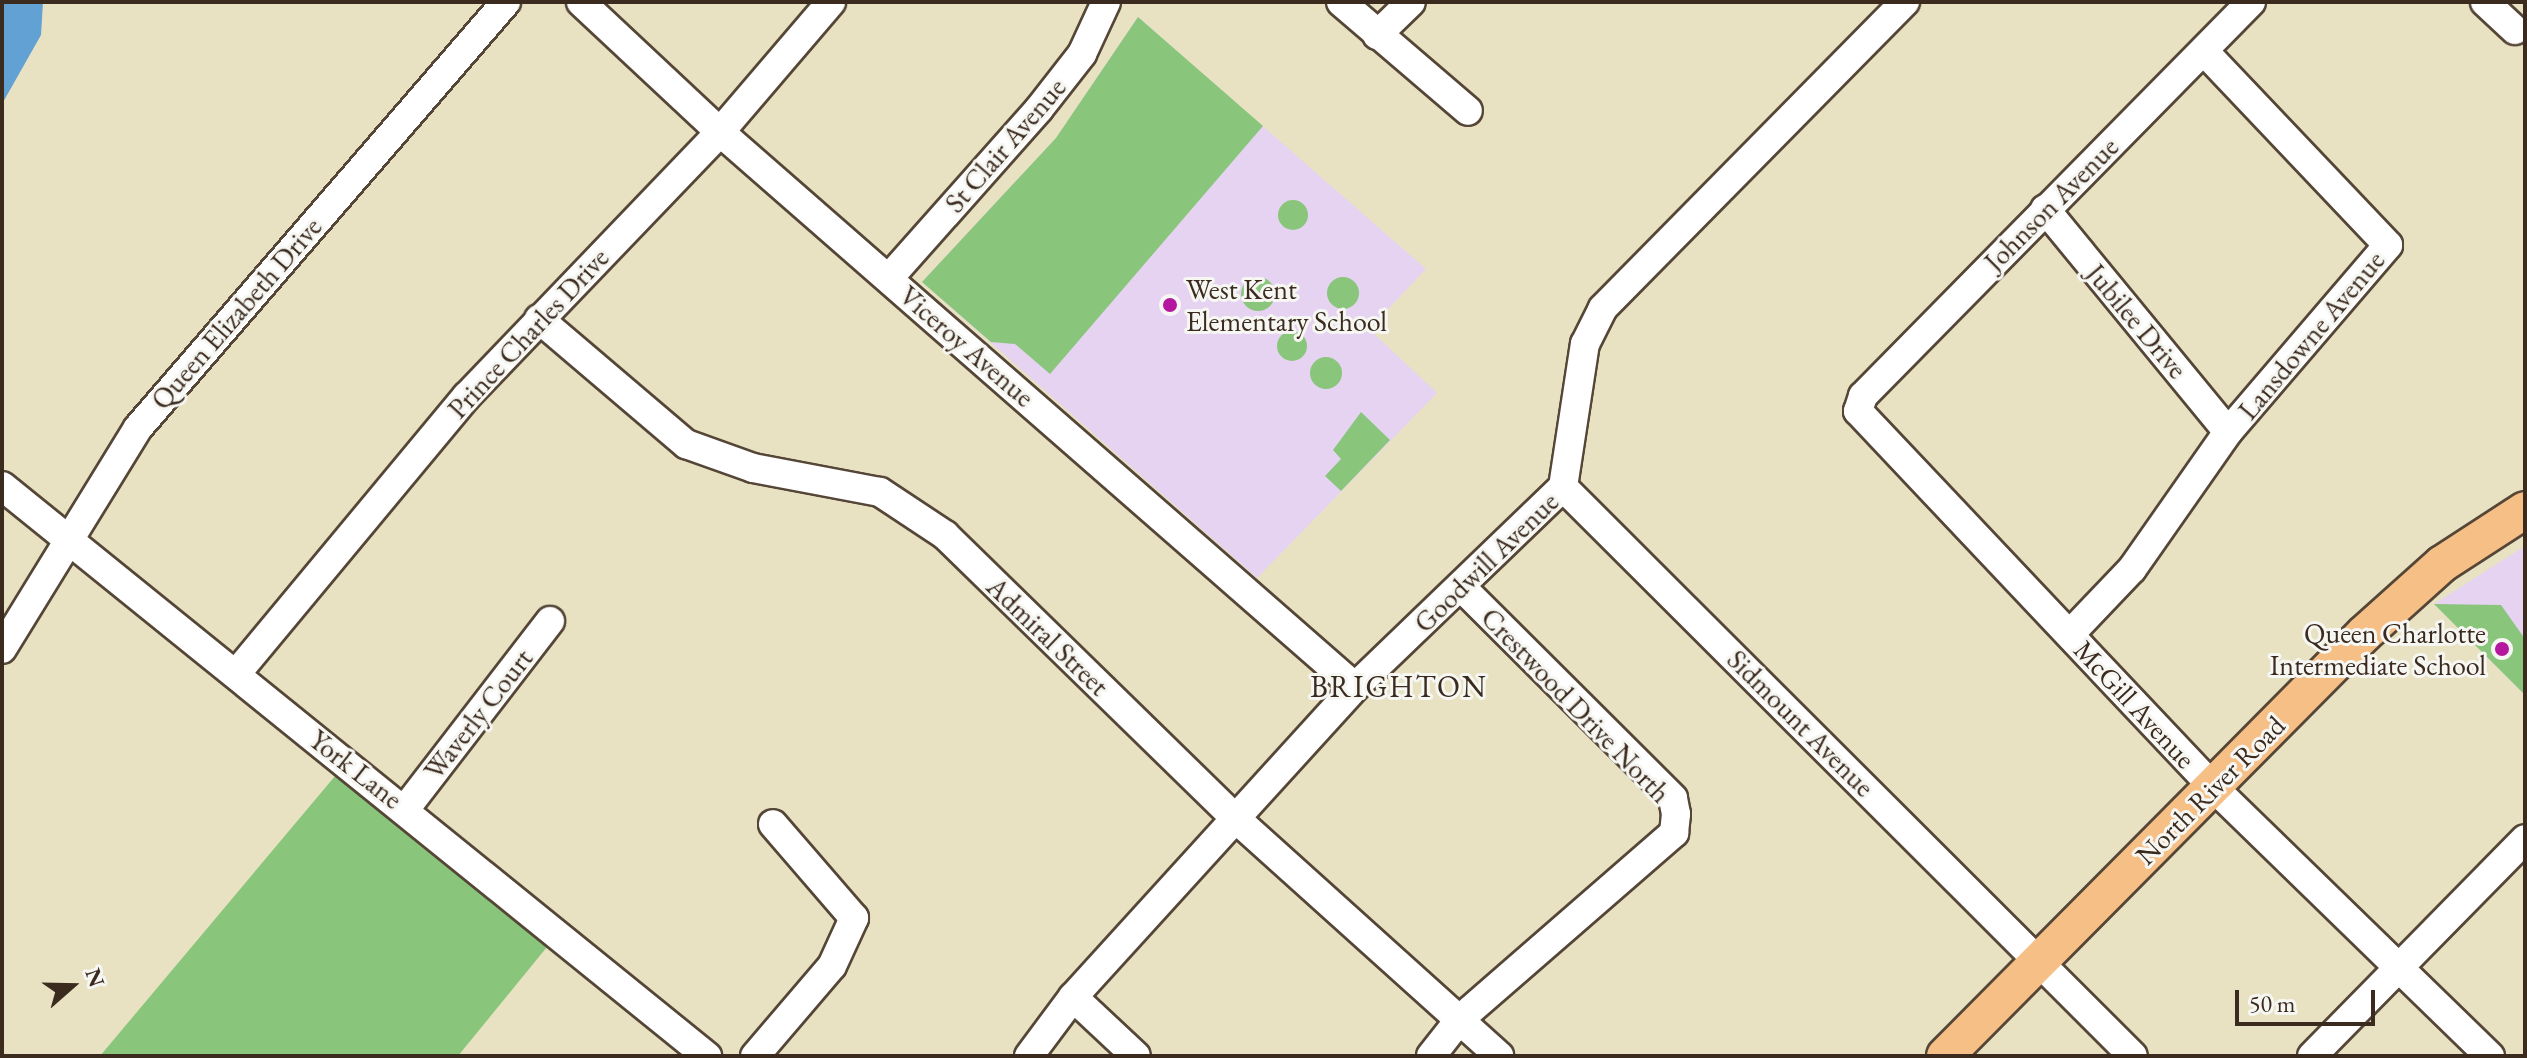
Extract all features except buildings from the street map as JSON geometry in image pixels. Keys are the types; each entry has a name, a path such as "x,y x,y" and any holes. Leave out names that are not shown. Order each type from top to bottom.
{"main road":[{"name":"North River Road","path":"1945,1056 2364,634 2442,564 2525,510"}],"street":[{"name":"Queen Elizabeth Drive","path":"2,649 66,535 138,428 224,322 506,2"},
{"name":"Viceroy Avenue","path":"581,2 720,132 1355,687"},
{"name":"Prince Charles Drive","path":"236,674 539,319 720,132 831,2"},
{"name":"St Clair Avenue","path":"889,278 1039,109 1082,54 1106,2"},
{"path":"1341,2 1468,111"},
{"path":"1377,35 1411,2"},
{"name":"Goodwill Avenue","path":"1029,1056 1073,997 1355,687 1462,588 1563,487 1585,344 1603,308 1905,2"},
{"name":"Johnson Avenue","path":"1858,411 1863,396 2251,2"},
{"path":"2485,2 2515,30"},
{"name":"Lansdowne Avenue","path":"2070,634 2171,520 2228,432 2388,245 2204,51"},
{"name":"Jubilee Drive","path":"2045,209 2228,432"},
{"name":"Admiral Street","path":"539,319 686,444 753,468 880,492 945,535 1234,817 1499,1056"},
{"name":"McGill Avenue","path":"1858,411 2214,788 2399,964 2490,1056"},
{"name":"York Lane","path":"2,486 406,808 707,1056"},
{"name":"Sidmount Avenue","path":"1563,487 2133,1056"},
{"name":"Crestwood Drive North","path":"1431,1056 1460,1019 1674,833 1676,814 1673,798 1462,588"},
{"name":"Waverly Court","path":"406,808 550,621"},
{"path":"755,1056 832,966 854,918 773,824"},
{"path":"2312,1056 2525,839"},
{"path":"1073,997 1136,1056"}],"shaded area":[{"name":"West Kent Elementary School","path":"1138,17 1426,269 1369,329 1437,393 1257,578 922,282 1056,138"},
{"name":"Queen Charlotte Intermediate School","path":"2525,546 2525,695 2434,604"}],"green space":[{"path":"1138,17 1263,126 1050,374 1015,344 991,342 922,282 1056,138"},
{"path":"1293,200 1304,204 1308,215 1304,226 1293,230 1282,226 1278,215 1282,204"},
{"path":"1258,277 1270,282 1275,294 1270,306 1258,311 1246,306 1241,294 1246,282"},
{"path":"1343,277 1354,282 1359,293 1354,304 1343,309 1332,304 1327,293 1332,282"},
{"path":"1292,331 1303,335 1307,346 1303,357 1292,361 1281,357 1277,346 1281,335"},
{"path":"1326,357 1338,361 1342,373 1338,385 1326,389 1314,385 1310,373 1314,361"},
{"path":"1361,412 1390,440 1341,491 1325,476 1341,459 1333,450"},
{"path":"2434,604 2501,605 2525,639 2525,695"},
{"path":"341,769 551,942 458,1056 100,1056"}],"water":[{"path":"2,2 43,2 41,35 2,104"}],"place":[{"name":"West Kent Elementary School","path":"1170,305"},
{"name":"Queen Charlotte Intermediate School","path":"2502,649"}],"district":[{"name":"BRIGHTON","path":"1399,687"}]}
